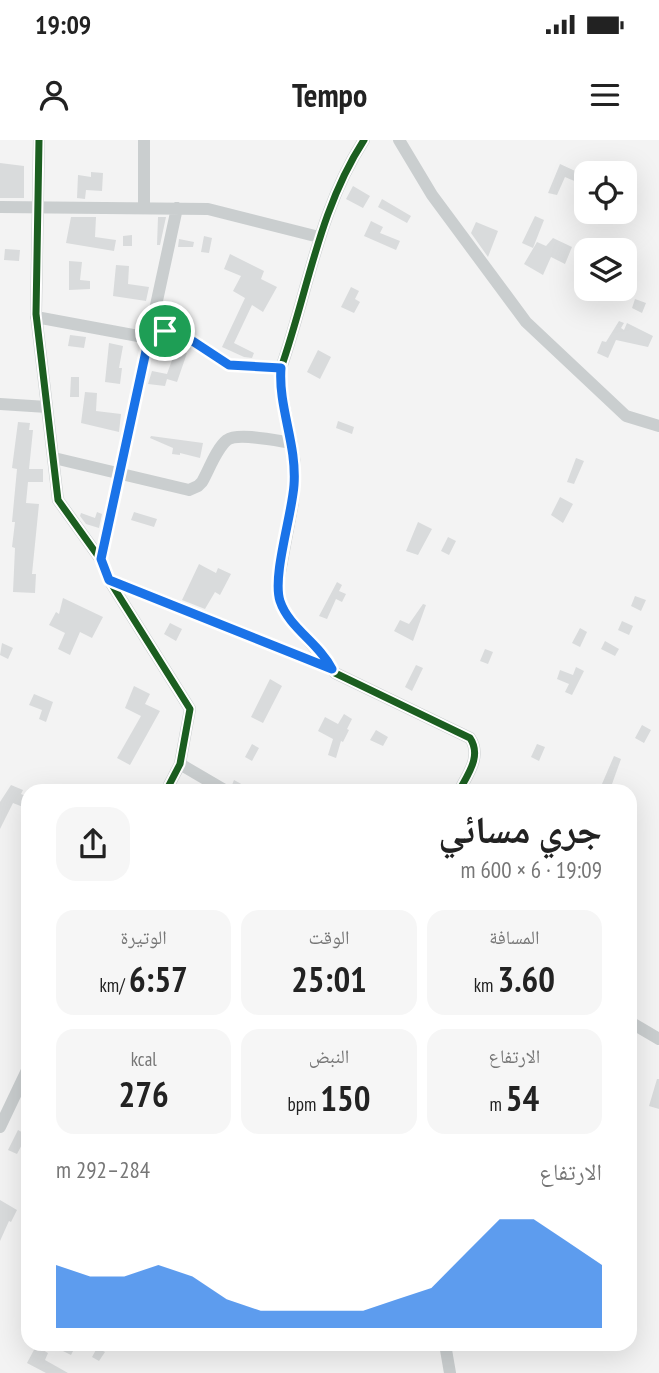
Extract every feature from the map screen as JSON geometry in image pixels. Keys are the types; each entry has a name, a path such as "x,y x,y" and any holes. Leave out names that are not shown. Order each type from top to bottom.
{"street":[{"path":"39,140 36,317 58,500 101,559 109,580 190,709 180,764 170,784"},
{"path":"144,140 144,208"},
{"path":"364,140 341,181 319,237 308,284 281,368 280,382 295,463 293,502 278,583 279,598 289,618 340,675 470,738 474,743 476,757 462,784"},
{"path":"399,140 432,195 526,323 626,416 659,426"},
{"path":"0,207 208,209 319,237"},
{"path":"101,559 177,208"},
{"path":"36,317 191,340 229,365 281,368"},
{"path":"0,404 47,407"},
{"path":"54,458 183,489 194,489 202,482 223,445 230,439 239,437 292,443"},
{"path":"109,580 332,669"},
{"path":"180,764 214,784"},
{"path":"637,1026 659,1039"},
{"path":"0,1127 21,1083"},
{"path":"446,1351 450,1373"}],"building":[{"path":"0,163 24,166 24,198 0,198"},
{"path":"560,164 574,170 574,181 565,177 557,195 548,193"},
{"path":"91,172 103,173 102,191 86,190 85,199 77,198 78,175 91,177"},
{"path":"353,186 370,196 363,208 346,199"},
{"path":"382,199 411,216 407,223 378,207"},
{"path":"535,216 544,220 533,248 522,243"},
{"path":"71,217 96,217 95,237 116,240 114,251 66,243"},
{"path":"158,217 166,217 160,245 157,245"},
{"path":"371,221 383,227 380,233 400,241 396,250 364,236"},
{"path":"476,222 498,231 488,257 471,233"},
{"path":"132,235 132,246 123,246 123,236"},
{"path":"204,236 212,238 209,253 201,252"},
{"path":"553,238 572,247 565,264 551,257 543,275 524,264 537,242 546,246"},
{"path":"179,239 194,242 193,247 178,247"},
{"path":"5,249 20,250 19,261 4,260"},
{"path":"230,254 264,271 261,279 277,287 263,312 252,305 234,343 254,353 252,358 222,347 245,298 233,291 241,276 224,269"},
{"path":"69,261 82,262 80,280 90,281 90,289 69,290"},
{"path":"116,265 129,266 128,284 149,287 146,301 113,296"},
{"path":"351,287 359,291 355,299 360,302 354,313 341,307"},
{"path":"637,300 646,303 642,313 632,308"},
{"path":"619,321 624,323 621,328 624,330 627,323 653,336 648,347 616,340 608,358 597,353 602,341 606,342"},
{"path":"70,335 86,337 84,348 68,346"},
{"path":"109,343 123,346 119,368 122,368 120,384 105,382"},
{"path":"176,349 187,353 177,382 167,379 165,386 148,384 152,371 167,374"},
{"path":"318,350 331,357 320,379 307,372"},
{"path":"71,377 79,377 79,397 70,397"},
{"path":"85,392 97,393 96,411 121,414 119,432 81,423"},
{"path":"338,421 354,427 352,434 336,428"},
{"path":"18,422 30,423 29,430 33,430 29,469 43,469 43,482 28,482 26,503 39,504 32,574 36,574 35,593 13,592 15,548 12,547 15,522 12,522 17,469 12,468"},
{"path":"150,438 203,443 200,458 180,453 172,454 173,448"},
{"path":"576,458 584,461 574,484 567,482"},
{"path":"560,497 573,504 563,523 551,515"},
{"path":"97,512 102,514 99,528 86,524 80,516 81,513 95,518"},
{"path":"134,512 157,519 154,527 131,520"},
{"path":"418,522 432,529 418,555 406,551"},
{"path":"448,537 456,541 449,555 441,551"},
{"path":"199,564 216,573 218,568 231,574 220,595 215,592 205,609 182,600"},
{"path":"337,582 342,585 339,591 346,594 342,602 336,599 327,619 319,616"},
{"path":"635,596 646,600 641,611 631,606"},
{"path":"63,598 103,617 92,638 80,632 70,655 58,649 65,633 49,625 56,612 59,614"},
{"path":"423,604 426,605 413,641 394,631 400,620 409,624"},
{"path":"622,621 633,626 629,635 618,630"},
{"path":"170,623 182,629 176,641 164,634"},
{"path":"580,628 587,632 580,647 572,643"},
{"path":"605,641 619,649 615,656 601,649"},
{"path":"2,643 13,648 8,659 0,655"},
{"path":"485,649 493,652 488,664 480,661"},
{"path":"416,665 423,668 412,691 405,687"},
{"path":"576,667 584,671 572,695 565,692 569,684 557,679 560,670 573,675"},
{"path":"270,679 282,686 263,723 251,717"},
{"path":"134,686 150,694 145,704 160,711 130,765 117,758 141,716 125,708"},
{"path":"34,694 53,702 46,722 39,719 42,710 29,705"},
{"path":"344,714 352,719 336,758 328,755 333,739 318,731 325,717 338,724"},
{"path":"642,725 651,730 644,743 635,738"},
{"path":"376,730 388,737 383,746 370,740"},
{"path":"252,744 259,748 252,761 245,757"},
{"path":"537,744 545,747 539,761 531,757"},
{"path":"614,756 621,759 612,784 602,784"},
{"path":"11,785 21,789 21,806 13,803 0,829 0,802"},
{"path":"659,1079 659,1109 649,1106"},
{"path":"18,1130 21,1132 21,1146 17,1154 8,1150"},
{"path":"0,1200 17,1210 0,1241"},
{"path":"33,1351 45,1351 48,1353 45,1360 68,1373 46,1373 27,1363"},
{"path":"95,1351 105,1352 99,1361 92,1357"}],"cycle path":[{"path":"39,140 36,314 58,500 101,560 109,580 190,709 180,764 170,784"},
{"path":"364,140 349,166 325,222 281,368 280,382 295,463 293,502 278,583 279,598 285,612 335,673 470,738 475,751 474,758 463,784"}],"route":[{"path":"151,328 165,331 203,346 229,365 281,368 280,382 295,463 293,502 278,583 279,598 289,618 332,669 109,580 101,559 151,328"}]}
